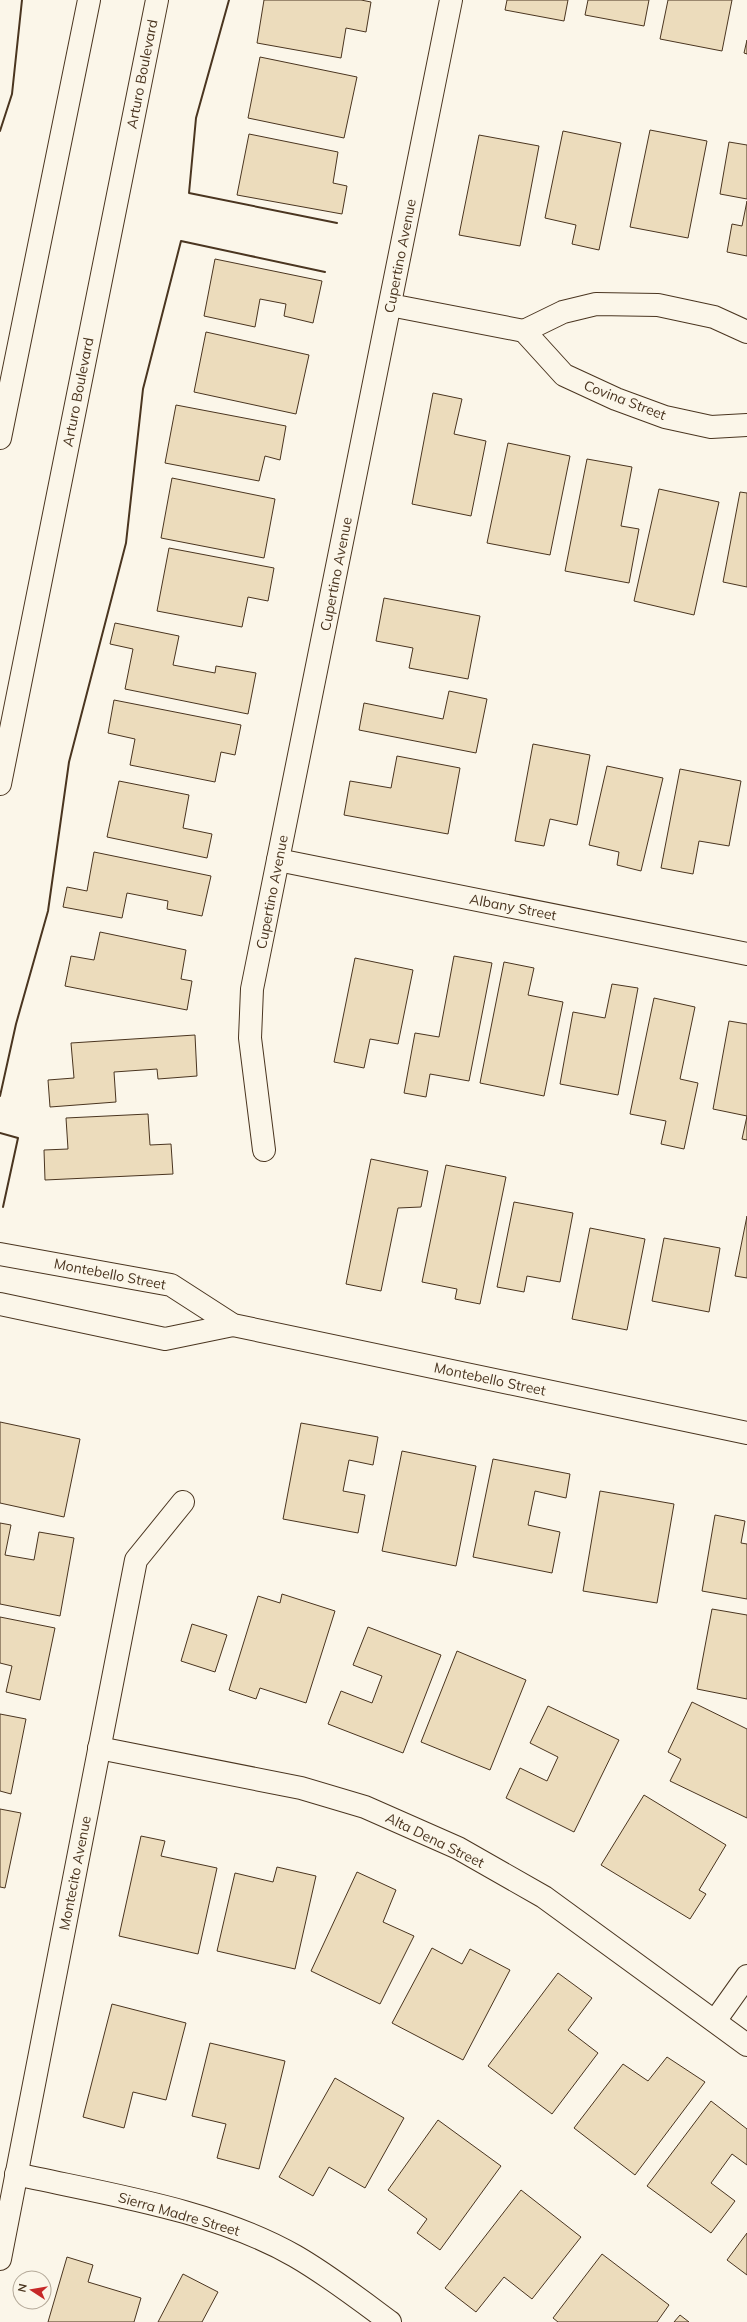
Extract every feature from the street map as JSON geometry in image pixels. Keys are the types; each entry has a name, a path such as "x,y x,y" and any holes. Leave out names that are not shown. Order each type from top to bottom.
{"street":[{"path":"0,438 89,0"},
{"name":"Arturo Boulevard","path":"0,784 157,0"},
{"name":"Cupertino Avenue","path":"264,1150 250,1038 252,989 451,0"},
{"path":"390,305 524,331 563,312 603,304 658,305 714,316 747,332"},
{"name":"Covina Street","path":"524,331 564,375 616,399 665,417 711,427 747,425"},
{"name":"Albany Street","path":"278,860 747,954"},
{"name":"Montebello Street","path":"0,1254 172,1285 233,1325 747,1433"},
{"name":"Montebello Street","path":"0,1304 165,1339 233,1325"},
{"name":"Montecito Avenue","path":"0,2259 136,1560 183,1502"},
{"name":"Alta Dena Street","path":"99,1748 301,1788 365,1807 458,1848 544,1897 747,2045"},
{"path":"715,2021 747,1976"},
{"name":"Sierra Madre Street","path":"16,2174 154,2204 230,2227 294,2256 390,2322"}],"building":[{"path":"264,0 361,0 371,2 366,32 346,28 341,58 257,43"},
{"path":"507,0 568,0 564,21 505,10"},
{"path":"588,0 649,0 644,26 585,15"},
{"path":"668,0 732,0 722,51 660,39"},
{"path":"747,40 747,54 744,53"},
{"path":"260,57 357,77 344,138 248,118"},
{"path":"650,130 707,141 688,238 630,227"},
{"path":"563,131 621,143 599,250 572,244 576,225 545,218"},
{"path":"249,134 338,152 333,183 347,186 342,214 237,195"},
{"path":"479,135 539,146 520,246 459,235"},
{"path":"729,142 747,145 747,199 720,194"},
{"path":"747,201 747,256 727,252 732,224 742,226"},
{"path":"215,259 322,281 313,323 284,316 286,304 260,299 255,327 204,316"},
{"path":"206,332 309,355 296,414 194,392"},
{"path":"433,393 462,399 454,434 486,441 471,516 412,504"},
{"path":"176,405 286,426 280,460 265,456 259,481 165,463"},
{"path":"508,443 570,456 550,555 487,543"},
{"path":"587,459 632,467 621,526 639,529 629,583 565,571"},
{"path":"172,478 275,499 264,558 161,538"},
{"path":"659,489 719,502 694,615 634,601"},
{"path":"740,492 747,493 747,587 723,582"},
{"path":"169,548 274,568 268,601 248,597 242,627 157,611"},
{"path":"384,598 480,616 468,679 409,668 413,648 376,641"},
{"path":"115,623 179,636 173,665 215,673 216,666 256,673 248,714 125,689 133,649 110,644"},
{"path":"449,691 487,699 476,753 359,730 364,703 443,719"},
{"path":"114,700 241,725 235,755 221,752 215,782 130,765 135,739 108,733"},
{"path":"533,744 590,755 577,825 550,819 544,846 515,841"},
{"path":"397,756 460,768 448,834 344,815 350,781 391,788"},
{"path":"607,766 663,778 641,871 617,865 619,852 589,845"},
{"path":"680,769 741,781 729,846 699,841 693,874 661,868"},
{"path":"119,781 189,795 183,828 212,834 207,858 107,837"},
{"path":"94,852 211,876 202,916 167,909 168,901 127,893 122,918 63,907 67,887 87,891"},
{"path":"100,932 186,950 181,979 192,981 187,1010 65,986 71,956 94,960"},
{"path":"454,956 492,963 469,1081 430,1074 426,1097 404,1093 415,1033 439,1037"},
{"path":"355,958 413,970 398,1044 370,1039 364,1068 334,1062"},
{"path":"504,962 534,968 528,995 563,1002 544,1096 480,1083"},
{"path":"612,984 638,988 618,1095 560,1084 573,1012 605,1018"},
{"path":"654,998 695,1007 680,1079 698,1083 684,1149 661,1144 666,1121 630,1114"},
{"path":"729,1021 747,1024 747,1116 713,1109"},
{"path":"195,1035 197,1076 158,1079 157,1069 114,1072 116,1102 50,1107 48,1080 74,1078 71,1043"},
{"path":"148,1114 150,1145 171,1144 173,1174 45,1180 44,1150 68,1149 66,1118"},
{"path":"747,1116 747,1140 742,1139"},
{"path":"371,1159 428,1171 421,1207 398,1208 381,1291 346,1284"},
{"path":"446,1165 506,1177 480,1304 455,1299 457,1289 422,1282"},
{"path":"514,1202 573,1213 560,1282 527,1276 524,1292 497,1287"},
{"path":"747,1216 747,1278 735,1276"},
{"path":"590,1228 645,1239 627,1330 572,1319"},
{"path":"664,1238 720,1248 709,1312 652,1301"},
{"path":"0,1422 80,1439 64,1517 0,1503"},
{"path":"301,1423 378,1437 373,1465 349,1460 343,1491 365,1495 358,1533 283,1519"},
{"path":"402,1451 476,1466 456,1566 382,1551"},
{"path":"493,1459 570,1474 566,1498 535,1491 528,1525 560,1532 552,1573 473,1557"},
{"path":"600,1491 674,1504 657,1603 583,1591"},
{"path":"715,1515 745,1521 741,1543 747,1544 747,1599 702,1591"},
{"path":"0,1523 11,1525 5,1555 34,1560 39,1532 74,1538 60,1616 0,1604"},
{"path":"282,1594 335,1611 306,1703 260,1688 256,1699 229,1690 258,1596 280,1603"},
{"path":"712,1609 747,1615 747,1699 697,1689"},
{"path":"0,1617 55,1628 40,1700 6,1692 12,1666 0,1663"},
{"path":"192,1624 227,1635 215,1672 181,1661"},
{"path":"368,1627 441,1655 403,1753 328,1724 341,1691 372,1703 382,1676 353,1665"},
{"path":"457,1651 526,1680 490,1770 421,1742"},
{"path":"692,1702 747,1729 747,1818 670,1781 681,1759 668,1752"},
{"path":"548,1706 619,1740 574,1832 506,1798 520,1768 547,1781 558,1757 530,1743"},
{"path":"0,1714 26,1719 11,1794 0,1791"},
{"path":"644,1795 726,1845 699,1890 706,1894 690,1919 601,1865"},
{"path":"0,1809 21,1813 5,1888 0,1887"},
{"path":"141,1836 165,1841 161,1856 217,1868 198,1954 119,1936"},
{"path":"277,1867 316,1876 295,1969 217,1951 235,1873 273,1882"},
{"path":"357,1872 396,1890 383,1922 414,1936 380,2004 311,1971"},
{"path":"432,1948 462,1964 470,1949 510,1970 463,2060 392,2023"},
{"path":"558,1973 592,1998 568,2030 598,2053 552,2114 488,2066"},
{"path":"112,2004 186,2023 166,2100 133,2092 124,2128 83,2117"},
{"path":"210,2043 285,2061 259,2169 217,2158 226,2124 192,2116"},
{"path":"667,2057 705,2082 635,2175 574,2128 623,2064 648,2081"},
{"path":"335,2078 404,2118 365,2188 329,2167 313,2196 279,2177"},
{"path":"711,2101 747,2129 747,2165 732,2154 711,2183 735,2201 711,2233 647,2186"},
{"path":"438,2120 501,2166 440,2250 417,2233 427,2219 388,2190"},
{"path":"521,2190 581,2237 532,2299 504,2277 476,2312 445,2288"},
{"path":"747,2233 747,2275 727,2260"},
{"path":"602,2254 669,2305 657,2322 558,2322 553,2318"},
{"path":"67,2257 93,2265 88,2282 141,2298 134,2322 48,2322"},
{"path":"183,2274 218,2292 202,2322 158,2322"},
{"path":"680,2315 689,2322 674,2322"}],"wall":[{"path":"0,131 12,94 22,0"},
{"path":"229,0 196,118 189,193 337,223"},
{"path":"0,1096 16,1024 48,911 69,762 126,543 143,389 181,241 325,272"},
{"path":"0,1133 18,1138 3,1207"}]}
